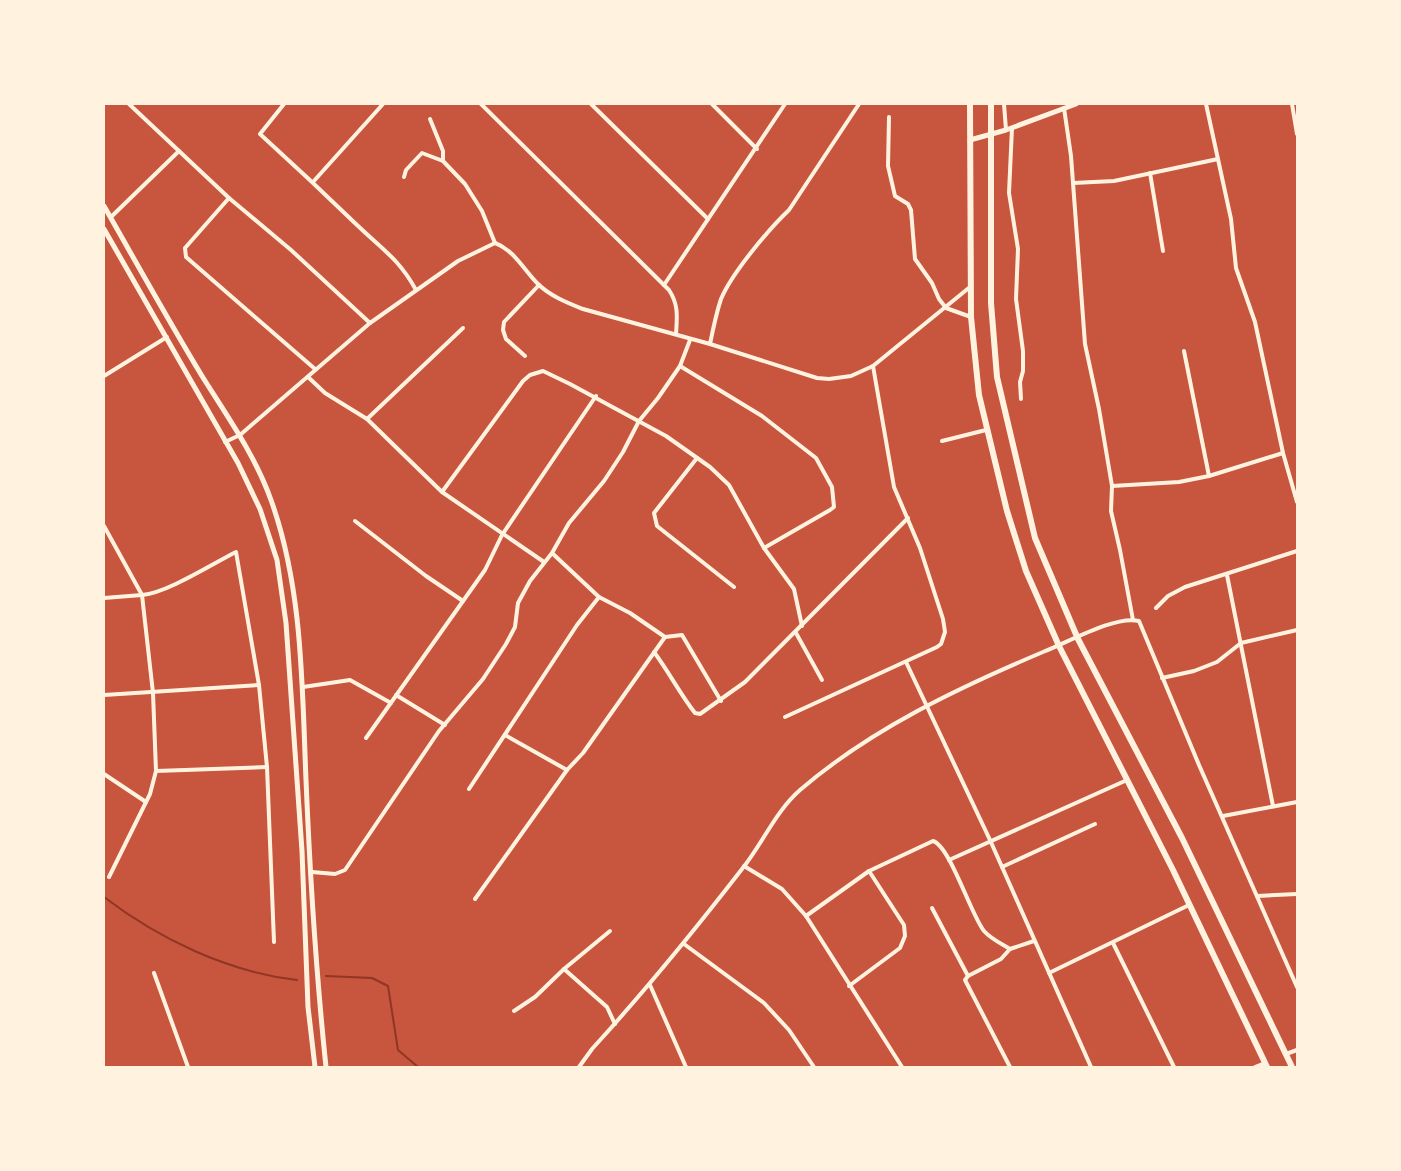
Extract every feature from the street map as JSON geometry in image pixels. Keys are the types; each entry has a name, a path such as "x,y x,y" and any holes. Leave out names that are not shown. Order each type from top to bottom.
{"main road":[{"path":"970,104 971,317 979,395 1006,511 1021,554 1059,646 1128,779 1266,1065"},
{"path":"991,104 991,303 997,377 1035,538 1078,639 1182,838 1292,1067"}],"street":[{"path":"129,104 230,198 291,250 370,323"},
{"path":"284,104 260,134 399,263 416,290"},
{"path":"313,182 383,104"},
{"path":"481,104 664,285 675,298 678,314 676,334"},
{"path":"591,104 708,219"},
{"path":"712,104 757,149"},
{"path":"664,285 786,104"},
{"path":"710,344 722,298 734,278 777,222 789,210 859,104"},
{"path":"1004,104 1009,129 1009,193 1018,249 1016,299 1023,351 1023,371 1020,382 1021,399"},
{"path":"970,140 1009,129 1076,104"},
{"path":"1206,104 1231,220 1236,268 1255,322 1283,453 1297,502"},
{"path":"1292,104 1297,134"},
{"path":"1064,108 1085,344 1099,409 1112,486 1111,511 1133,620"},
{"path":"430,118 443,151 443,160"},
{"path":"889,118 888,166 895,196 908,204 911,210 915,259 932,283 938,299 946,308 971,317"},
{"path":"111,217 179,151"},
{"path":"404,177 406,170 422,154 443,160 465,184 482,211 495,243 510,252 539,286 563,301 583,309 710,344 817,378 851,376 873,366 970,287"},
{"path":"1072,183 1114,181 1218,159"},
{"path":"1150,173 1164,251"},
{"path":"230,198 185,248 186,257 315,369"},
{"path":"104,206 202,376 240,435 270,498 282,538 298,620 312,872 326,1067"},
{"path":"104,229 252,491 277,560 286,623 302,851 308,1007 315,1067"},
{"path":"225,442 240,435 370,323 458,261 495,243"},
{"path":"525,356 506,340 503,330 504,322 539,286"},
{"path":"367,420 388,397 462,328"},
{"path":"104,376 166,337"},
{"path":"312,872 335,874 345,870 445,724 483,679 515,627 518,603 569,523 604,481 623,452 639,421 680,366 690,340"},
{"path":"1184,351 1209,476"},
{"path":"680,366 762,416 798,442 816,458 832,487 834,507 764,548"},
{"path":"785,717 941,644 946,632 929,573 894,487 873,366"},
{"path":"442,492 523,380 530,375 543,371 596,396 639,421 697,458 729,485 764,548 794,589 802,626"},
{"path":"308,377 325,393 367,420 442,492 502,535 544,562"},
{"path":"366,738 485,570 502,535 596,396"},
{"path":"942,441 986,430"},
{"path":"1112,486 1178,482 1209,476 1283,453"},
{"path":"697,458 654,513 657,526 734,587"},
{"path":"654,652 674,680 681,696 695,713 700,714 745,682 802,626 881,543 908,518"},
{"path":"356,521 418,570 463,601"},
{"path":"104,526 142,595 152,693 156,771 146,802 109,877"},
{"path":"1156,608 1168,596 1185,587 1297,551"},
{"path":"104,598 151,594 236,552 259,685 267,767 274,942"},
{"path":"552,552 599,597 630,613 665,637 682,635 721,700"},
{"path":"1227,575 1272,806"},
{"path":"469,789 577,625 599,597"},
{"path":"579,1067 592,1049 684,944 744,866 774,819 800,791 854,749 927,707 990,674 1078,639 1100,627 1133,620 1139,621 1162,678 1296,984"},
{"path":"1162,678 1194,671 1217,662 1241,643 1297,630"},
{"path":"796,632 822,680"},
{"path":"475,899 567,770 583,753 665,637"},
{"path":"906,662 990,840 1091,1067"},
{"path":"303,687 350,680 390,703"},
{"path":"104,695 259,685"},
{"path":"396,694 445,724"},
{"path":"506,735 567,770"},
{"path":"156,771 267,767"},
{"path":"104,774 146,802"},
{"path":"949,860 1128,779"},
{"path":"1223,816 1297,802"},
{"path":"1002,867 1095,824"},
{"path":"806,916 869,871 933,841 939,844 949,860 982,929 1010,949"},
{"path":"744,866 782,889 806,916 902,1067"},
{"path":"849,986 900,948 905,936 904,925 869,871"},
{"path":"1257,896 1297,894"},
{"path":"1049,973 1189,905"},
{"path":"932,908 968,976 966,984 1010,1067"},
{"path":"514,1011 535,997 564,968 610,931"},
{"path":"968,976 1001,959 1010,949 1034,941"},
{"path":"1113,943 1174,1067"},
{"path":"684,944 764,1003 789,1030 814,1067"},
{"path":"564,968 607,1007 615,1024"},
{"path":"154,973 188,1067"},
{"path":"650,985 686,1067"},
{"path":"1286,1054 1297,1050"},
{"path":"1255,1067 1266,1065"}],"waterway":[{"path":"104,897 148,927 195,951 245,970 297,980"},
{"path":"326,976 372,978 388,986 398,1050 418,1067"}]}
